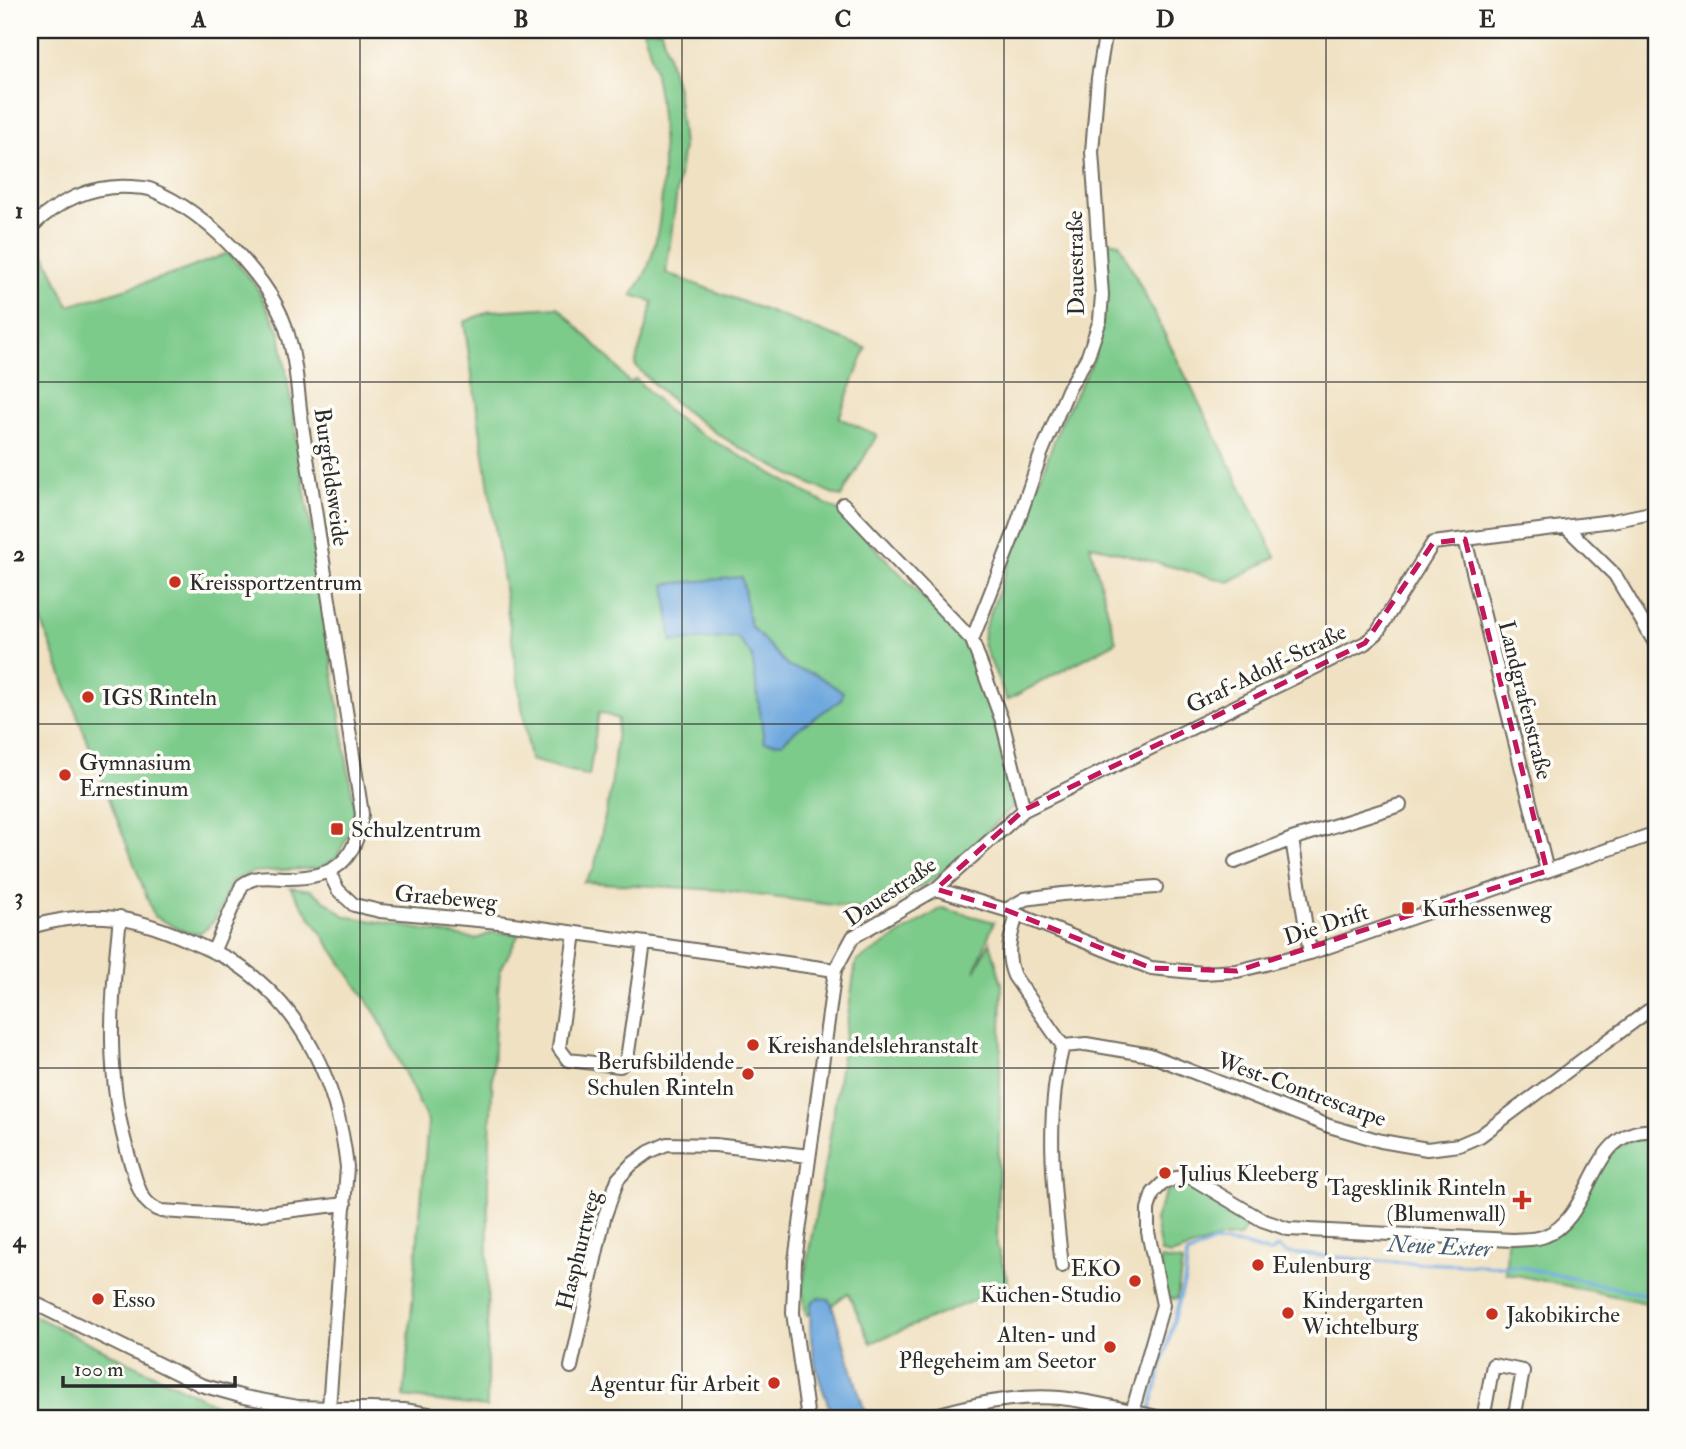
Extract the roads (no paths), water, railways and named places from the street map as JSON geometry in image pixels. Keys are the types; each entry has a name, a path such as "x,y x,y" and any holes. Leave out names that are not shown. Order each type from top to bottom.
{"street":[{"name":"Dauestraße","path":"972,640 1013,536 1041,454 1068,390 1088,356 1100,320 1102,295 1092,152 1098,78 1106,30"},
{"name":"Burgfeldsweide","path":"30,228 52,209 88,192 113,185 149,189 196,214 246,262 264,285 284,322 298,378 302,425 362,814 360,832 354,845 344,860 329,872"},
{"path":"843,505 972,640 1002,721 1024,810"},
{"name":"Graf-Adolf-Straße","path":"1024,810 1365,643 1377,633 1433,543 1566,527 1656,512"},
{"path":"1566,527 1615,575 1656,645"},
{"name":"Landgrafenstraße","path":"1465,539 1547,871"},
{"path":"1235,862 1292,839 1400,805"},
{"name":"Dauestraße","path":"808,1419 793,1313 795,1261 835,970 853,937 936,889 1024,810"},
{"name":"Die Drift","path":"936,889 1012,913 1151,968 1203,973 1237,971 1310,953 1656,833"},
{"path":"1292,839 1310,953"},
{"path":"213,952 242,885 251,878 318,877 329,872"},
{"name":"Graebeweg","path":"329,872 338,890 354,905 380,911 499,922 835,970"},
{"path":"1062,1266 1054,1185 1053,1130 1055,1076 1063,1046 1014,976 1009,963 1012,913 1025,900 1062,894 1156,887"},
{"path":"30,927 84,917 121,917 150,925 213,952 241,968 279,1001 303,1032 319,1059 334,1097 342,1128 347,1167 329,1408"},
{"path":"121,917 111,1004 111,1052 124,1142 144,1199 153,1209 161,1211 243,1216 345,1204"},
{"path":"575,933 559,1048 568,1060 585,1063 620,1066 627,1059 644,943"},
{"name":"West-Contrescarpe","path":"1063,1046 1086,1044 1150,1055 1329,1126 1381,1141 1427,1149 1459,1145 1479,1136 1648,1011 1656,1009"},
{"path":"921,1419 990,1401 1032,1398 1061,1398 1146,1416 1163,1305 1148,1232 1148,1209 1153,1193 1162,1184 1176,1178 1190,1177 1262,1220 1288,1229 1513,1240 1544,1237 1558,1228 1570,1214 1596,1167 1615,1144 1628,1133 1656,1131"},
{"name":"Hasphurtweg","path":"571,1367 604,1218 618,1179 631,1165 667,1144 715,1145 809,1156"},
{"path":"30,1301 201,1385 244,1397 298,1407 404,1410 454,1419"},
{"path":"1483,1419 1493,1365 1523,1371 1514,1419"}],"water":[{"path":"742,577 750,625 789,667 815,674 843,692 841,700 782,743 764,742 752,656 737,637 672,642 665,584"},
{"path":"817,1298 828,1299 832,1305 867,1419 834,1419 812,1348 811,1303"}],"waterway":[{"name":"Neue Exter","path":"1149,1414 1185,1279 1187,1255 1213,1242 1243,1245 1270,1253 1278,1247 1286,1253 1392,1262 1522,1267 1656,1297"}],"place":[{"name":"Kreissportzentrum","path":"175,582"},
{"name":"IGS Rinteln","path":"88,697"},
{"name":"Gymnasium Ernestinum","path":"65,775"},
{"name":"Schulzentrum","path":"337,829"},
{"name":"Kurhessenweg","path":"1408,908"},
{"name":"Kreishandelslehranstalt","path":"753,1045"},
{"name":"Berufsbildende Schulen Rinteln","path":"748,1074"},
{"name":"Julius Kleeberg","path":"1165,1173"},
{"name":"Tagesklinik Rinteln (Blumenwall)","path":"1522,1200"},
{"name":"Eulenburg","path":"1258,1265"},
{"name":"EKO Küchen-Studio","path":"1135,1281"},
{"name":"Esso","path":"98,1299"},
{"name":"Kindergarten Wichtelburg","path":"1288,1313"},
{"name":"Jakobikirche","path":"1492,1314"},
{"name":"Alten- und Pflegeheim am Seetor","path":"1110,1347"},
{"name":"Agentur für Arbeit","path":"774,1383"}]}
